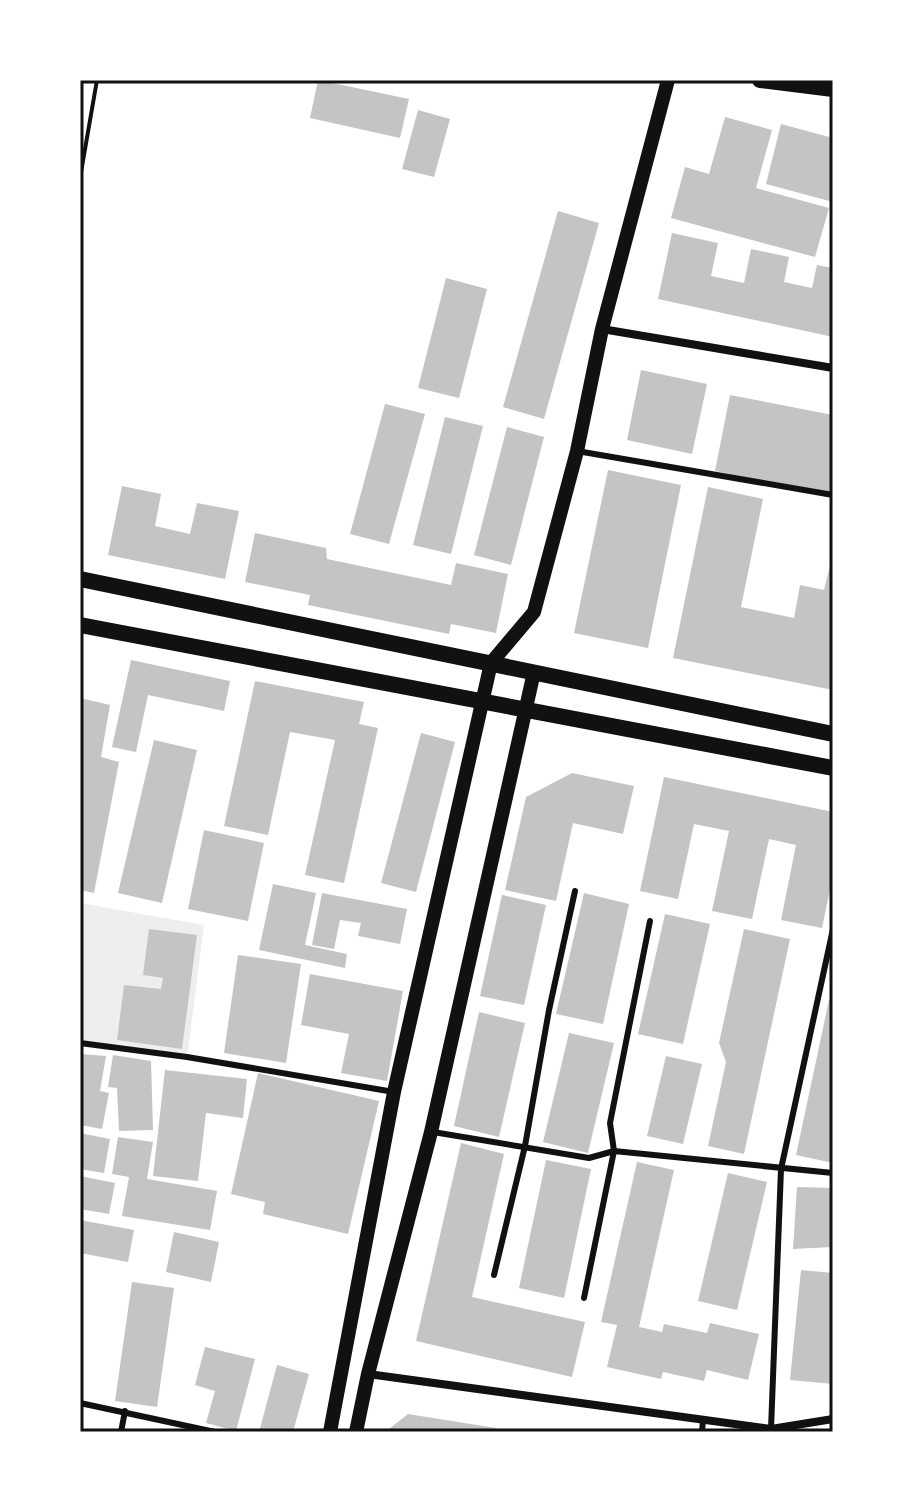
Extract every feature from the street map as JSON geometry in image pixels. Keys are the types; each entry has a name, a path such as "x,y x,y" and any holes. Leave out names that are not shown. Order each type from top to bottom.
{"main road":[{"path":"760,80 833,89"},
{"path":"80,579 833,734"},
{"path":"80,625 833,768"}],"street":[{"path":"330,1432 394,1092 481,702 491,663 534,612 577,451 602,329 668,80"},
{"path":"602,329 833,368"},
{"path":"356,1432 368,1374 431,1132 534,672"},
{"path":"368,1374 771,1429 833,1419"}],"lane":[{"path":"577,451 833,495"},
{"path":"494,1275 525,1146 549,1010 575,891"},
{"path":"584,1298 614,1151 610,1123 650,921"},
{"path":"771,1429 781,1169 833,929"},
{"path":"80,1043 187,1057 394,1092"},
{"path":"431,1132 589,1158 614,1151 833,1173"},
{"path":"80,1403 215,1432"},
{"path":"121,1432 125,1411"},
{"path":"702,1432 703,1420"}],"path":[{"path":"80,178 97,80"}],"shaded area":[{"path":"80,903 204,925 187,1057 80,1043"}],"building":[{"path":"318,80 409,99 400,138 310,118"},
{"path":"418,110 450,119 434,177 402,169"},
{"path":"725,117 772,130 756,188 829,208 815,257 671,218 685,167 709,174"},
{"path":"781,124 833,138 833,202 766,184"},
{"path":"558,211 599,223 544,419 503,407"},
{"path":"672,233 718,243 711,276 744,283 751,249 789,257 784,282 812,288 817,265 833,268 833,337 658,299"},
{"path":"446,278 487,289 459,398 418,388"},
{"path":"641,370 707,384 692,454 627,440"},
{"path":"730,395 833,415 833,495 715,471"},
{"path":"385,404 425,414 389,544 350,534"},
{"path":"445,417 483,426 451,554 413,545"},
{"path":"507,427 544,437 511,565 474,555"},
{"path":"608,470 681,485 648,648 574,633"},
{"path":"122,486 161,494 155,526 190,534 197,503 239,511 225,579 108,555"},
{"path":"708,487 763,499 741,607 794,618 800,585 824,590 833,554 833,690 673,658"},
{"path":"255,533 326,548 327,559 451,585 456,563 508,574 496,633 451,624 449,634 308,605 310,595 245,582"},
{"path":"131,660 230,681 224,711 148,695 136,752 112,747"},
{"path":"255,681 364,702 359,724 378,728 344,883 305,875 335,740 290,732 268,835 224,826"},
{"path":"80,698 110,705 101,757 119,762 94,893 80,890"},
{"path":"421,733 455,742 416,892 381,883"},
{"path":"154,740 197,750 162,903 118,893"},
{"path":"572,773 634,786 623,834 573,823 556,901 505,890 526,797"},
{"path":"664,777 833,812 833,875 822,928 781,920 796,845 769,839 752,919 712,911 729,831 694,824 678,899 640,891"},
{"path":"204,830 264,843 248,921 188,909"},
{"path":"273,884 316,893 305,945 347,954 345,968 259,950"},
{"path":"322,893 407,909 400,944 358,936 361,923 340,920 334,949 312,945"},
{"path":"584,893 629,904 603,1024 556,1014"},
{"path":"502,895 546,905 524,1005 480,996"},
{"path":"665,914 710,924 683,1044 638,1034"},
{"path":"149,929 197,935 182,1049 117,1040 124,985 161,989 163,978 143,975"},
{"path":"744,929 790,939 744,1154 708,1146 726,1062 719,1043"},
{"path":"238,955 301,964 286,1063 224,1053"},
{"path":"310,974 403,991 387,1081 341,1073 349,1034 301,1025"},
{"path":"829,1000 833,1001 833,1163 796,1155"},
{"path":"479,1012 525,1023 499,1137 454,1126"},
{"path":"569,1033 614,1043 588,1153 543,1142"},
{"path":"80,1054 106,1056 100,1091 109,1093 102,1129 80,1125"},
{"path":"113,1055 151,1061 153,1130 119,1131 117,1088 108,1087"},
{"path":"666,1056 702,1064 683,1144 647,1136"},
{"path":"165,1070 247,1079 243,1118 206,1113 198,1181 153,1176"},
{"path":"258,1073 379,1101 348,1234 263,1214 265,1202 231,1194"},
{"path":"80,1133 110,1139 104,1173 80,1169"},
{"path":"118,1137 153,1142 147,1179 217,1191 210,1230 122,1216 129,1177 112,1174"},
{"path":"461,1143 504,1154 472,1297 585,1322 572,1377 416,1341"},
{"path":"546,1160 591,1169 564,1298 519,1288"},
{"path":"637,1162 674,1170 639,1327 662,1332 664,1324 707,1333 710,1323 759,1334 748,1380 707,1370 704,1381 663,1372 661,1379 607,1367 617,1325 601,1322"},
{"path":"728,1173 767,1182 737,1310 698,1301"},
{"path":"80,1176 115,1183 109,1214 80,1209"},
{"path":"797,1187 833,1188 833,1247 793,1249"},
{"path":"80,1220 134,1230 128,1262 80,1253"},
{"path":"174,1232 219,1242 211,1282 166,1272"},
{"path":"801,1270 833,1273 833,1384 790,1380"},
{"path":"132,1282 174,1288 157,1407 115,1401"},
{"path":"205,1347 255,1359 236,1431 206,1423 215,1391 195,1385"},
{"path":"277,1365 309,1374 293,1432 259,1432"},
{"path":"408,1414 496,1428 495,1432 385,1432"}]}
